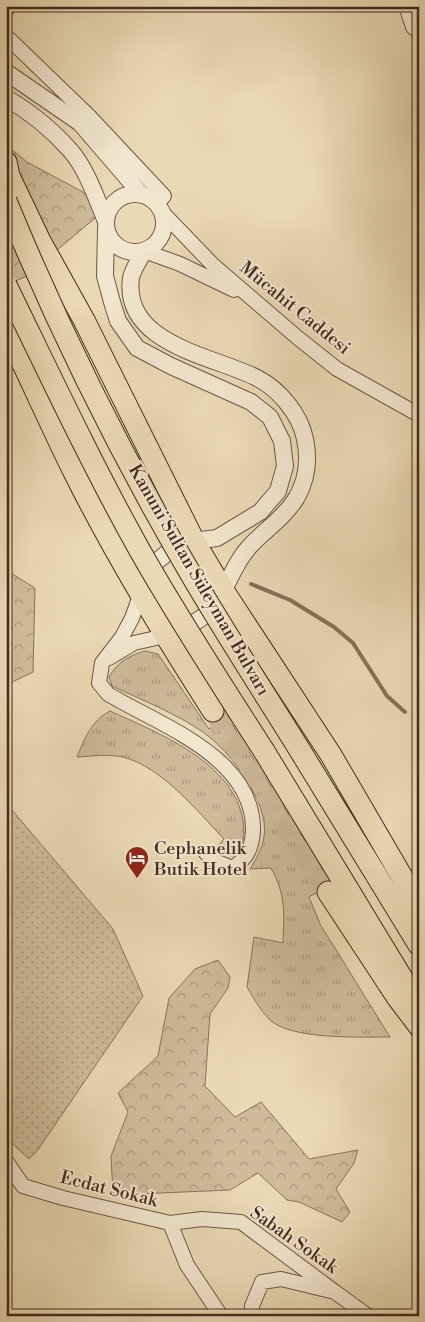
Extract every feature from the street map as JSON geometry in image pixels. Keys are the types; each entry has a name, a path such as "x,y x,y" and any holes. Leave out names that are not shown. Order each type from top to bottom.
{"main road":[{"path":"6,162 9,176 40,242 84,320 194,541 223,590 331,755 419,906"},
{"name":"Kanuni Sultan Süleyman Bulvarı","path":"6,201 42,288 145,492 196,583 419,945"},
{"name":"Kanuni Sultan Süleyman Bulvarı","path":"6,285 92,461 139,549 196,645 264,751 419,1006"},
{"path":"6,329 75,474 165,636 213,711"},
{"path":"328,892 397,997 419,1026"}],"street":[{"path":"6,10 10,6"},
{"path":"406,6 413,27 419,32"},
{"path":"6,36 89,116 164,196 159,208 163,230 159,239 144,251 131,276 131,294 138,314 155,333 177,347 257,378 280,396 294,413 304,434 307,451 306,472 297,497 280,519 248,548 236,564 217,603 198,621 165,636 134,643 102,662"},
{"path":"6,72 80,123 141,194 159,208"},
{"path":"6,98 25,109 71,151 92,189 109,238 124,251 144,251 180,264 248,297"},
{"path":"141,194 131,193 114,202 105,224 105,276 118,321 137,348 171,366 251,402 270,417 282,441 285,466 278,491 260,512 217,538 194,541 167,553 145,571 141,593 132,618 122,637 102,662 99,683 108,694 194,741 244,789 253,820 252,845 243,861 232,868 215,861 206,853"},
{"name":"Mücahit Caddesi","path":"159,208 183,236 248,297 338,369 419,415"},
{"name":"Ecdat Sokak","path":"6,1161 23,1186 63,1198 170,1223 187,1265 221,1316"},
{"name":"Sabah Sokak","path":"170,1223 202,1219 241,1222 368,1316"},
{"path":"252,1316 252,1306 262,1282 281,1279 335,1292"}],"green space":[{"path":"6,134 11,149 27,162 83,192 100,214 25,277 6,285"},
{"path":"6,565 9,572 35,588 33,672 6,685"},
{"path":"145,651 158,654 209,729 228,718 332,884 309,897 320,924 390,1037 326,1036 292,1031 279,1026 269,1019 257,1003 247,987 254,937 283,943 284,922 282,896 271,868 250,869 257,858 264,837 261,809 246,779 214,741 181,719 112,686 109,677 116,667 129,657"},
{"path":"110,711 150,729 191,752 210,766 225,782 237,800 244,826 242,844 233,856 225,854 216,848 224,839 178,791 151,770 137,762 118,756 77,757 93,725"},
{"path":"6,803 113,929 143,996 37,1151 29,1159 6,1138"},
{"path":"218,960 230,977 228,988 210,1014 205,1086 235,1117 261,1102 309,1159 358,1150 354,1163 336,1189 350,1212 342,1222 299,1202 287,1200 258,1173 230,1190 113,1195 111,1156 128,1112 118,1093 158,1056 169,998 195,969"}],"waterway":[{"path":"251,584 290,600 334,627 353,643 387,696 405,712"}],"tunnel":[{"path":"213,711 328,892"}],"place":[{"name":"Cephanelik Butik Hotel","path":"137,879"}]}
